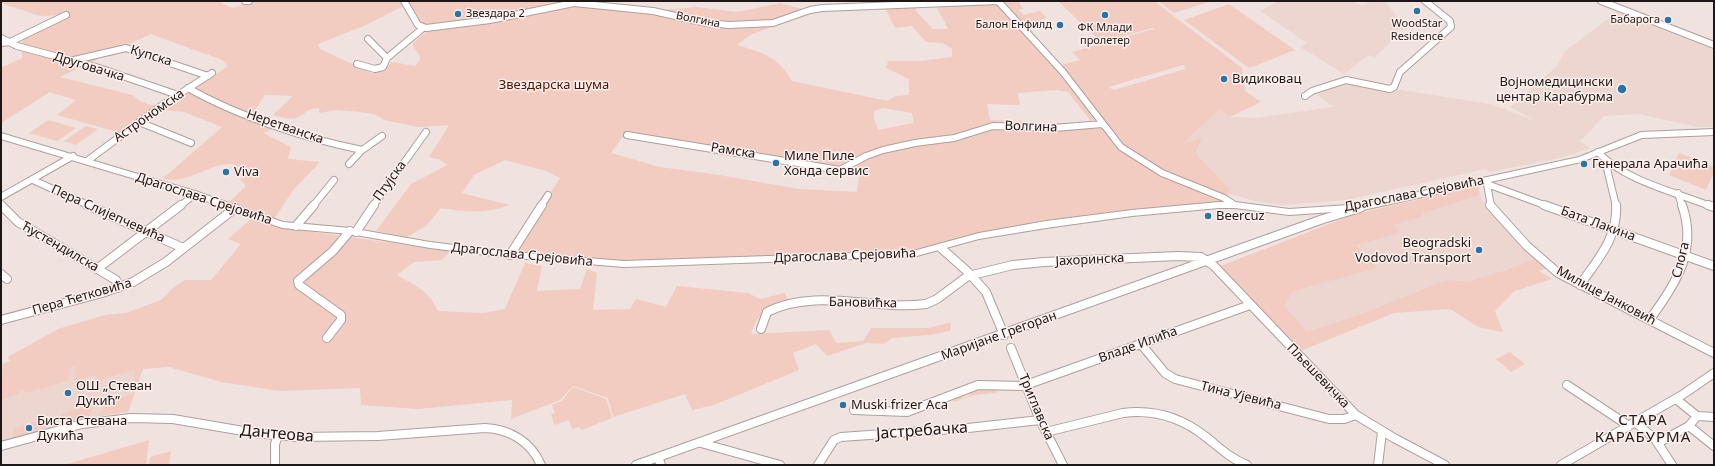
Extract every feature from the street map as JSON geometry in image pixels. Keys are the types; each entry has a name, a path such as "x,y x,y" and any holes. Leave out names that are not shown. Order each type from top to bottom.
{"main road":[{"name":"Драгослава Срејовића","path":"1,136 73,156 195,194 271,222 296,226 353,231 430,245 510,255 593,263 638,264 905,255 941,248 996,232 1205,206 1235,205 1290,212 1362,207 1485,182 1581,159 1631,138 1646,134 1714,132"}],"street":[{"path":"357,64 376,70 384,66 387,58 423,28 418,24 404,1"},
{"name":"Волгина","path":"423,28 477,22 574,3 653,10 714,24 729,25 773,23 810,10 822,8 998,1 1063,72 1121,147 1147,165 1174,179 1224,198 1235,205"},
{"path":"1305,96 1312,91 1346,80 1390,88 1394,87 1400,72 1444,35 1451,27 1450,21 1425,1"},
{"path":"1601,1 1714,45"},
{"path":"1,43 10,42 66,15"},
{"name":"Друговачка","path":"1,38 70,61 96,67 178,95"},
{"path":"368,39 387,58"},
{"name":"Купска","path":"70,61 126,48 150,54 210,74"},
{"name":"Астрономска","path":"87,161 139,122 210,74"},
{"name":"Неретванска","path":"188,88 251,116 314,138 362,150"},
{"path":"139,122 192,143"},
{"name":"Волгина","path":"838,169 845,169 874,153 915,143 954,138 1001,125 1054,128 1102,124"},
{"name":"Птујска","path":"327,338 341,320 341,315 299,285 298,281 329,255 353,231 426,132"},
{"name":"Рамска","path":"627,135 838,169"},
{"path":"349,164 362,150 382,136"},
{"path":"1598,152 1605,160 1624,173 1714,207"},
{"path":"1,197 73,156"},
{"path":"1580,285 1608,243 1614,230 1616,204 1605,160"},
{"name":"Пера Слијепчевића","path":"33,180 183,248"},
{"path":"296,226 334,180"},
{"name":"Бата Лакина","path":"1485,182 1714,266"},
{"name":"Милице Јанковић","path":"1485,182 1490,205 1527,245 1554,270 1580,285 1650,319 1714,353"},
{"name":"Слога","path":"1650,319 1675,285 1684,256 1688,229 1678,193"},
{"path":"98,269 195,194"},
{"path":"510,255 548,195"},
{"name":"Ћустендилска","path":"1,205 18,222 116,280 118,288"},
{"name":"Маријане Грегоран","path":"636,465 659,461 701,443 1362,207"},
{"name":"Пера Ћетковића","path":"1,320 118,288 150,273 235,208"},
{"path":"941,248 982,286 992,302 1004,334"},
{"name":"Јахоринска","path":"971,275 1000,267 1080,260 1196,256 1210,261"},
{"name":"Пљешевичка","path":"1210,261 1250,305 1356,415 1382,432 1445,465"},
{"name":"Бановићка","path":"761,329 767,312 780,306 802,303 845,302 922,305 929,303 971,275"},
{"name":"Владе Илића","path":"854,410 907,412 978,385 1027,385 1250,305"},
{"name":"Тина Ујевића","path":"1141,344 1165,373 1175,379 1329,419 1344,420 1356,415"},
{"name":"Триглавска","path":"1011,348 1040,420 1063,465"},
{"path":"1561,465 1676,399 1714,373"},
{"path":"1568,385 1632,424 1658,443 1672,465"},
{"path":"1676,399 1697,416 1714,417"},
{"path":"1046,432 1122,413 1136,411 1153,412 1198,432 1229,456 1246,465"},
{"path":"1658,443 1689,426 1697,416"},
{"name":"Дантеова","path":"1,446 79,425 133,418 166,418 278,436 350,438 493,428 517,436 534,451 541,465"},
{"name":"Јастребачка","path":"818,465 834,440 842,437 968,428 1040,420"},
{"path":"1689,426 1714,446"},
{"path":"1378,465 1379,446 1382,432"},
{"path":"275,465 275,444 278,436"},
{"path":"701,443 780,465"},
{"path":"1057,465 1063,465"}],"shaded area":[{"path":"1278,1 1352,1 1362,6 1371,1 1384,1 1406,26 1403,30 1393,30 1389,36 1393,40 1374,58 1369,55 1344,74 1300,47 1307,43 1260,11"},
{"path":"1617,12 1714,50 1714,127 1697,127 1639,114 1604,116 1580,141 1590,148 1564,157 1490,172 1485,169 1346,200 1283,205 1255,201 1230,194 1225,197 1146,121 1209,101 1230,117 1255,118 1334,107 1317,95 1343,83 1350,82 1490,104 1536,121 1510,107 1557,66 1564,52"},
{"path":"1479,187 1481,199 1494,216 1544,266 1453,286 1306,339 1243,261"},
{"name":"ОШ „Стеван Дукић”","path":"10,361 143,369 128,412 85,418 1,441 1,373 3,364"}],"green space":[{"name":"Звездарска шума","path":"1,1 218,1 232,8 257,1 575,1 653,11 696,7 738,12 780,3 812,12 750,35 737,45 762,53 769,57 781,66 792,81 888,101 895,96 909,95 909,79 886,68 888,61 920,61 952,57 952,49 943,43 926,42 912,26 895,28 885,8 860,4 858,1 1018,1 1023,9 1018,10 1024,15 1040,11 1047,18 1022,26 1058,66 1080,60 1072,52 1154,29 1153,28 1101,42 1058,1 1154,1 1242,68 1245,91 1261,102 1230,117 1219,109 1181,145 1202,138 1195,153 1229,189 1219,203 1083,218 909,251 633,263 513,252 560,178 546,171 505,160 474,175 462,193 509,205 484,211 441,208 426,226 407,237 376,231 411,184 447,165 439,159 429,157 449,125 418,127 384,120 374,114 360,112 336,110 319,113 319,108 309,110 293,119 273,115 293,96 265,95 252,115 280,126 263,133 291,147 288,159 320,162 294,189 274,219 229,202 245,187 245,184 240,180 246,170 232,164 215,166 190,177 181,179 172,180 162,178 222,127 184,112 164,110 228,66 222,60 151,34 60,77 133,95 146,104 161,106 121,133 57,115 76,100 50,92 1,123 1,68 22,58 23,36 65,15 40,16 1,3","holes":["409,3 427,31 413,43 413,46 420,56 420,60 415,66 392,62 382,71 371,73 320,49 318,44 366,25","915,4 935,4 948,29 933,29 916,11","1183,65 1186,69 1114,90 1108,87","1056,90 1068,92 1094,125 990,120 987,104 1020,105 1018,93","883,108 912,113 914,123 878,130 874,118 874,111","623,136 828,172 859,176 857,192 799,189 713,174 660,167 611,153"]},
{"path":"1158,1 1212,1 1174,13"},
{"path":"1229,4 1295,50 1249,68 1184,20"},
{"path":"48,120 76,128 57,141 29,133"},
{"path":"86,126 98,129 76,145 64,141"},
{"path":"1679,153 1714,167 1714,172 1706,190 1669,175"},
{"path":"1478,186 1479,195 1423,213 1423,216 1393,225 1399,233 1356,245 1377,268 1293,291 1284,306 1307,332 1362,314 1447,280 1468,282 1519,266 1538,257 1549,266 1540,271 1552,279 1515,291 1495,311 1503,332 1478,327 1450,309 1394,313 1298,352 1218,267 1355,214"},
{"path":"251,219 278,227 450,251 442,260 414,262 397,275 426,293 438,311 484,313 505,309 525,263 542,266 537,291 580,289 587,269 597,273 593,310 630,309 636,299 666,307 677,286 748,293 760,299 785,293 788,300 764,311 756,321 751,334 829,330 836,343 863,341 871,328 929,328 951,322 950,331 929,335 892,338 884,344 866,343 827,356 816,344 793,353 799,370 714,405 692,410 685,394 613,417 608,398 573,386 560,400 511,419 512,400 418,409 361,405 360,388 280,391 221,382 169,367 143,369 128,412 99,416 104,407 108,404 117,399 133,394 135,370 96,381 97,375 74,381 76,367 70,367 68,381 24,393 24,389 20,390 18,394 1,400 3,364 10,361 8,357 58,329 105,315 126,313 161,300 174,287 185,280 211,280 241,244 228,239"},
{"path":"1510,352 1525,364 1511,372 1496,359"},
{"path":"997,386 996,393 974,395 954,402 951,398 954,400 957,399 955,396 960,395 963,398 970,395 969,391 976,388"},
{"path":"573,387 606,399 612,418 582,430 579,427 572,429 569,420 554,425 551,414 555,413 552,405 562,401"},
{"path":"96,403 92,408 90,417 60,425 61,414"},
{"path":"47,418 45,429 12,438 14,428"},
{"path":"149,440 146,465 64,465"},
{"path":"171,451 169,465 149,465 150,457"}],"place":[{"name":"WoodStar Residence","path":"1417,11"},
{"name":"Звездара 2","path":"458,14"},
{"name":"ФК Млади пролетер","path":"1105,15"},
{"name":"Бабарога","path":"1668,20"},
{"name":"Балон Енфилд","path":"1060,25"},
{"name":"Видиковац","path":"1224,79"},
{"name":"Војномедицински центар Карабурма","path":"1622,89"},
{"name":"Миле Пиле Хонда сервис","path":"776,163"},
{"name":"Генерала Арачића","path":"1584,164"},
{"name":"Viva","path":"226,172"},
{"name":"Beercuz","path":"1208,216"},
{"name":"Beogradski Vodovod Transport","path":"1479,250"},
{"name":"ОШ „Стеван Дукић”","path":"68,393"},
{"name":"Muski frizer Aca","path":"843,405"},
{"name":"Биста Стевана Дукића","path":"29,428"}],"district":[{"name":"СТАРА КАРАБУРМА","path":"1643,430"}]}
